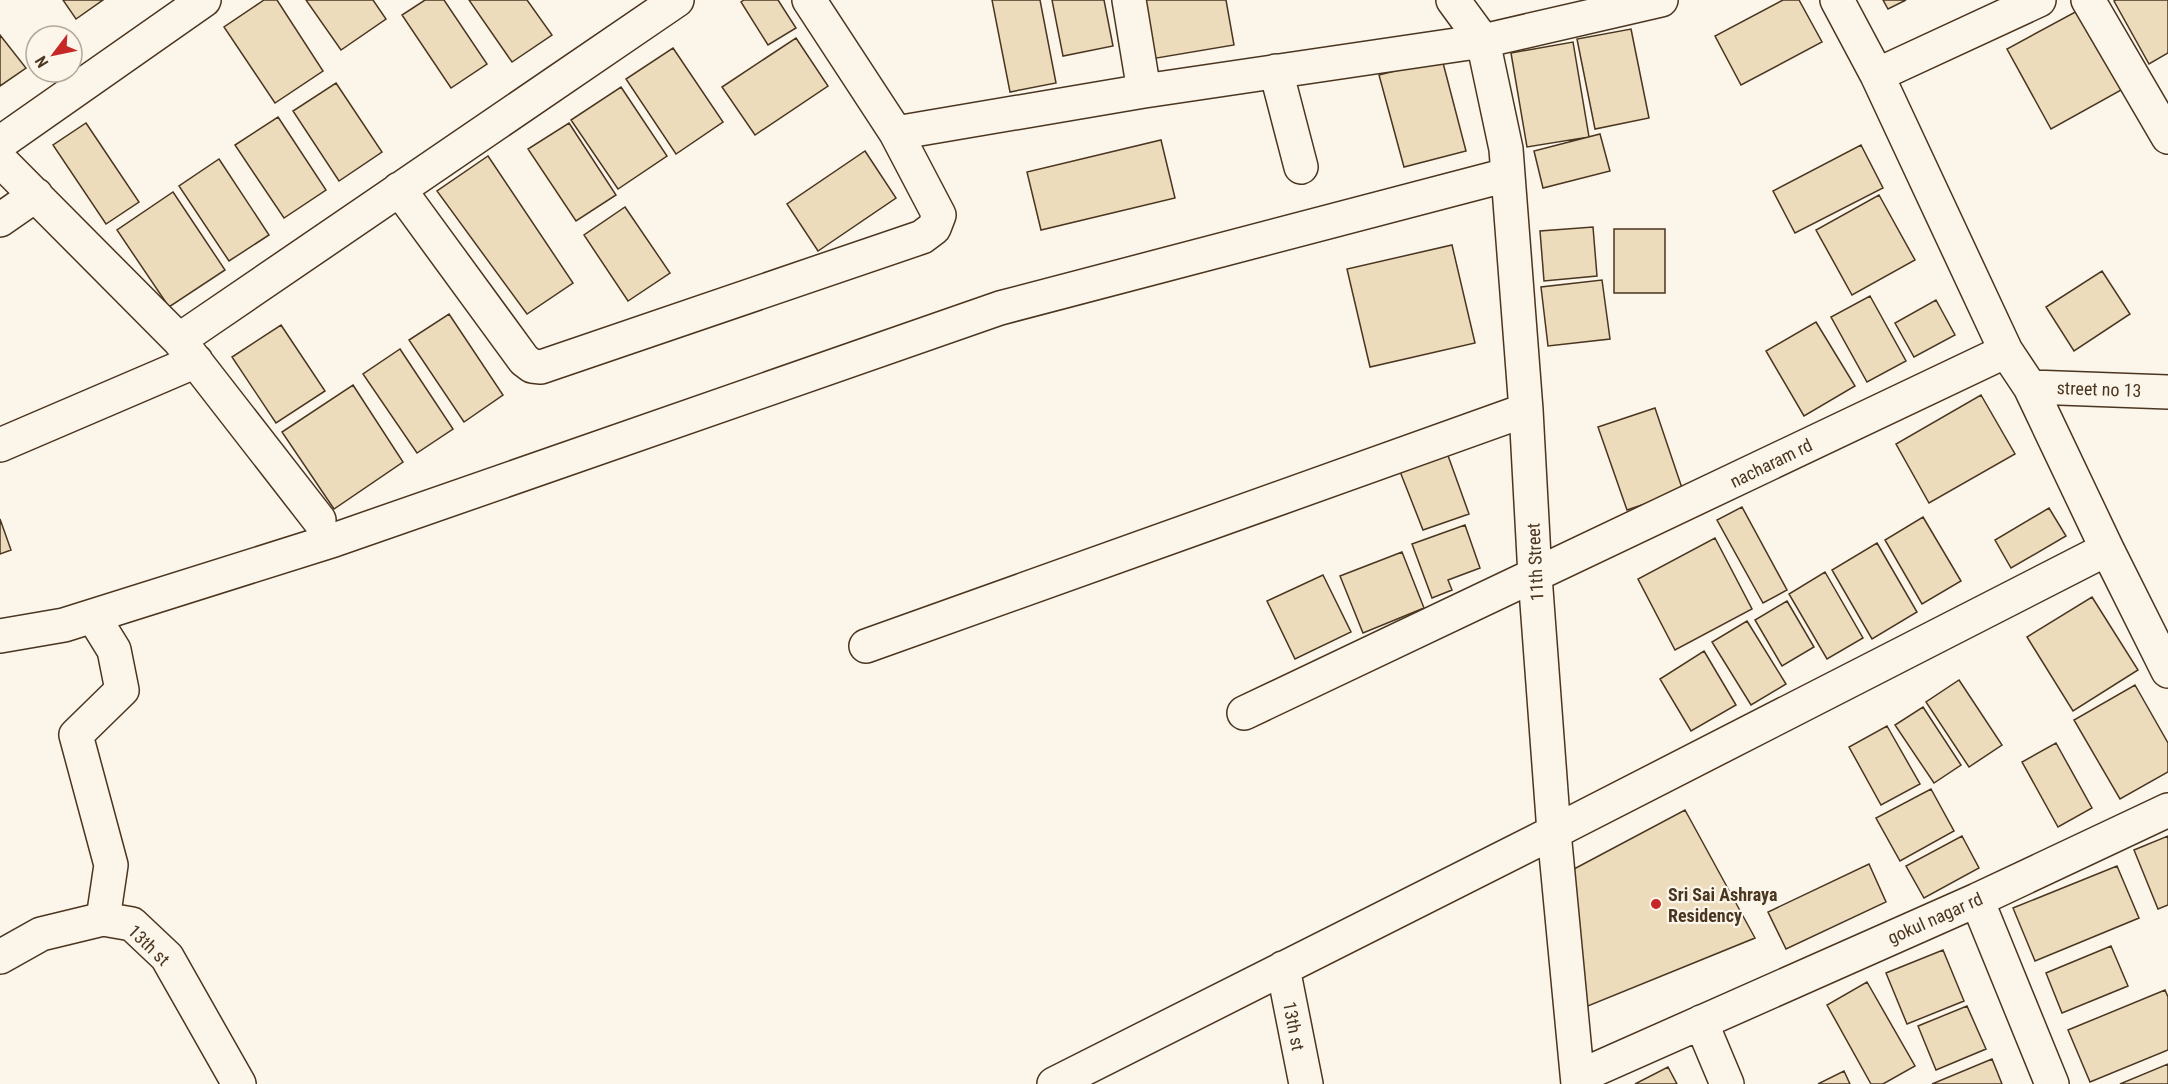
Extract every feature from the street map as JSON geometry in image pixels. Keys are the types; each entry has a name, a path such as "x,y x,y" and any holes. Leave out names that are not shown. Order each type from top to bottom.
{"street":[{"path":"0,143 204,0"},
{"path":"0,445 188,350 399,189 676,0"},
{"path":"399,189 524,360 532,366 541,367 929,233 934,228 939,215 896,134 809,0"},
{"path":"1129,0 1144,91"},
{"path":"1453,0 1483,41"},
{"path":"896,134 1144,91 1483,41 1606,7 1661,0"},
{"path":"1837,0 1877,75 2007,351 2030,387 2168,671"},
{"path":"1877,75 2039,0"},
{"path":"2088,0 2168,137"},
{"name":"11th Street","path":"1483,41 1506,149 1554,832 1578,1081"},
{"path":"1276,72 1302,167"},
{"path":"0,160 188,350 319,520"},
{"path":"0,636 64,626 334,540 1000,308 1507,175"},
{"path":"0,220 36,195"},
{"name":"nacharam rd","path":"1244,713 2007,351"},
{"name":"street no 13","path":"2030,387 2168,392"},
{"path":"866,646 1526,410"},
{"path":"1054,1084 1554,832 2107,549"},
{"path":"93,616 114,650 122,690 76,735 111,865 103,919"},
{"name":"gokul nagar rd","path":"1578,1081 1701,1022 1977,900 2168,810"},
{"path":"1977,900 2052,1084"},
{"name":"13th st","path":"0,957 41,934 103,919 132,924 166,957 239,1084"},
{"name":"13th st","path":"1283,968 1306,1084"},
{"path":"1701,1022 1727,1084"}],"building":[{"path":"63,0 103,0 76,19"},
{"path":"264,0 277,0 323,71 275,103 224,27"},
{"path":"306,0 373,0 386,19 341,50"},
{"path":"425,0 444,0 487,64 451,88 402,15"},
{"path":"469,0 527,0 552,35 512,62"},
{"path":"744,0 778,0 796,28 768,45 741,2"},
{"path":"992,0 1040,0 1056,83 1010,92"},
{"path":"1052,0 1104,0 1113,46 1063,56"},
{"path":"1141,0 1226,0 1234,45 1151,59"},
{"path":"1783,0 1799,0 1822,42 1741,85 1715,36"},
{"path":"1883,0 1906,0 1888,9"},
{"path":"2168,0 2168,53 2149,64 2114,1"},
{"path":"2079,10 2123,89 2051,129 2007,49"},
{"path":"1631,29 1649,118 1595,129 1577,39"},
{"path":"0,35 24,65 24,69 0,86"},
{"path":"796,38 828,86 755,135 722,87"},
{"path":"1573,42 1589,137 1527,147 1511,53"},
{"path":"673,48 723,122 676,154 626,79"},
{"path":"1442,59 1466,151 1404,167 1379,75"},
{"path":"336,83 382,152 339,181 293,111"},
{"path":"621,87 667,156 618,189 571,120"},
{"path":"278,117 326,190 284,218 235,145"},
{"path":"86,123 139,202 106,224 53,145"},
{"path":"569,123 616,195 576,221 528,149"},
{"path":"1600,134 1610,171 1543,188 1534,151"},
{"path":"1161,140 1175,198 1041,230 1027,172"},
{"path":"1861,145 1883,188 1795,233 1773,191"},
{"path":"865,151 896,198 818,251 787,204"},
{"path":"488,156 573,283 527,314 437,191"},
{"path":"219,159 269,235 229,261 179,186"},
{"path":"173,192 225,270 169,307 117,230"},
{"path":"1879,195 1915,260 1852,295 1816,230"},
{"path":"625,207 670,273 628,301 584,235"},
{"path":"1593,227 1597,276 1544,281 1540,231"},
{"path":"1614,229 1665,229 1665,293 1614,293"},
{"path":"1452,245 1475,343 1370,367 1347,269"},
{"path":"2102,271 2130,314 2074,351 2046,307"},
{"path":"1602,280 1610,339 1548,346 1541,287"},
{"path":"1870,296 1906,361 1867,382 1831,317"},
{"path":"1936,300 1955,335 1914,357 1895,323"},
{"path":"449,314 503,395 464,422 409,340"},
{"path":"1816,322 1855,386 1804,416 1766,351"},
{"path":"281,325 325,391 276,423 232,357"},
{"path":"400,349 453,429 417,453 363,374"},
{"path":"353,385 403,462 334,509 282,432"},
{"path":"1981,395 2015,454 1929,503 1896,444"},
{"path":"1655,408 1683,491 1627,510 1598,427"},
{"path":"1446,450 1469,514 1423,530 1399,469"},
{"path":"1742,507 1787,590 1763,603 1717,520"},
{"path":"2049,508 2066,536 2011,568 1995,540"},
{"path":"1923,517 1961,581 1922,604 1885,540"},
{"path":"0,519 11,550 0,554"},
{"path":"1465,525 1480,568 1448,580 1452,590 1432,598 1412,544"},
{"path":"1715,538 1752,609 1675,650 1638,579"},
{"path":"1877,543 1917,612 1872,639 1832,570"},
{"path":"1402,552 1424,608 1363,633 1340,576"},
{"path":"1825,572 1863,638 1827,659 1789,594"},
{"path":"1323,575 1351,632 1295,659 1267,601"},
{"path":"2092,597 2138,670 2073,711 2027,637"},
{"path":"1787,601 1814,647 1782,666 1755,620"},
{"path":"1747,621 1786,684 1751,705 1712,642"},
{"path":"1704,651 1736,705 1691,731 1660,679"},
{"path":"1959,680 2002,745 1969,767 1926,702"},
{"path":"2135,685 2168,743 2168,772 2120,799 2074,720"},
{"path":"1923,707 1961,765 1934,783 1895,725"},
{"path":"1887,726 1920,784 1881,805 1849,747"},
{"path":"2056,743 2092,808 2058,827 2022,762"},
{"path":"1931,789 1954,831 1900,861 1876,818"},
{"name":"Sri Sai Ashraya Residency","path":"1685,810 1755,938 1583,1008 1574,869"},
{"path":"1962,836 1979,868 1924,898 1906,866"},
{"path":"2168,836 2168,905 2158,909 2134,850"},
{"path":"1869,864 1886,902 1786,949 1768,912"},
{"path":"2117,866 2139,918 2035,961 2013,908"},
{"path":"2111,946 2128,986 2062,1013 2046,973"},
{"path":"1943,950 1964,1001 1907,1024 1886,973"},
{"path":"1867,982 1915,1066 1883,1084 1871,1084 1827,1005"},
{"path":"2165,990 2168,997 2168,1050 2090,1082 2068,1030"},
{"path":"1967,1006 1986,1049 1936,1070 1918,1026"},
{"path":"1992,1059 2002,1084 1932,1084"},
{"path":"2168,1064 2168,1084 2120,1084"},
{"path":"1668,1067 1677,1084 1635,1084"},
{"path":"1844,1071 1850,1084 1818,1084"}],"place":[{"name":"Sri Sai Ashraya Residency","path":"1656,904"}]}
